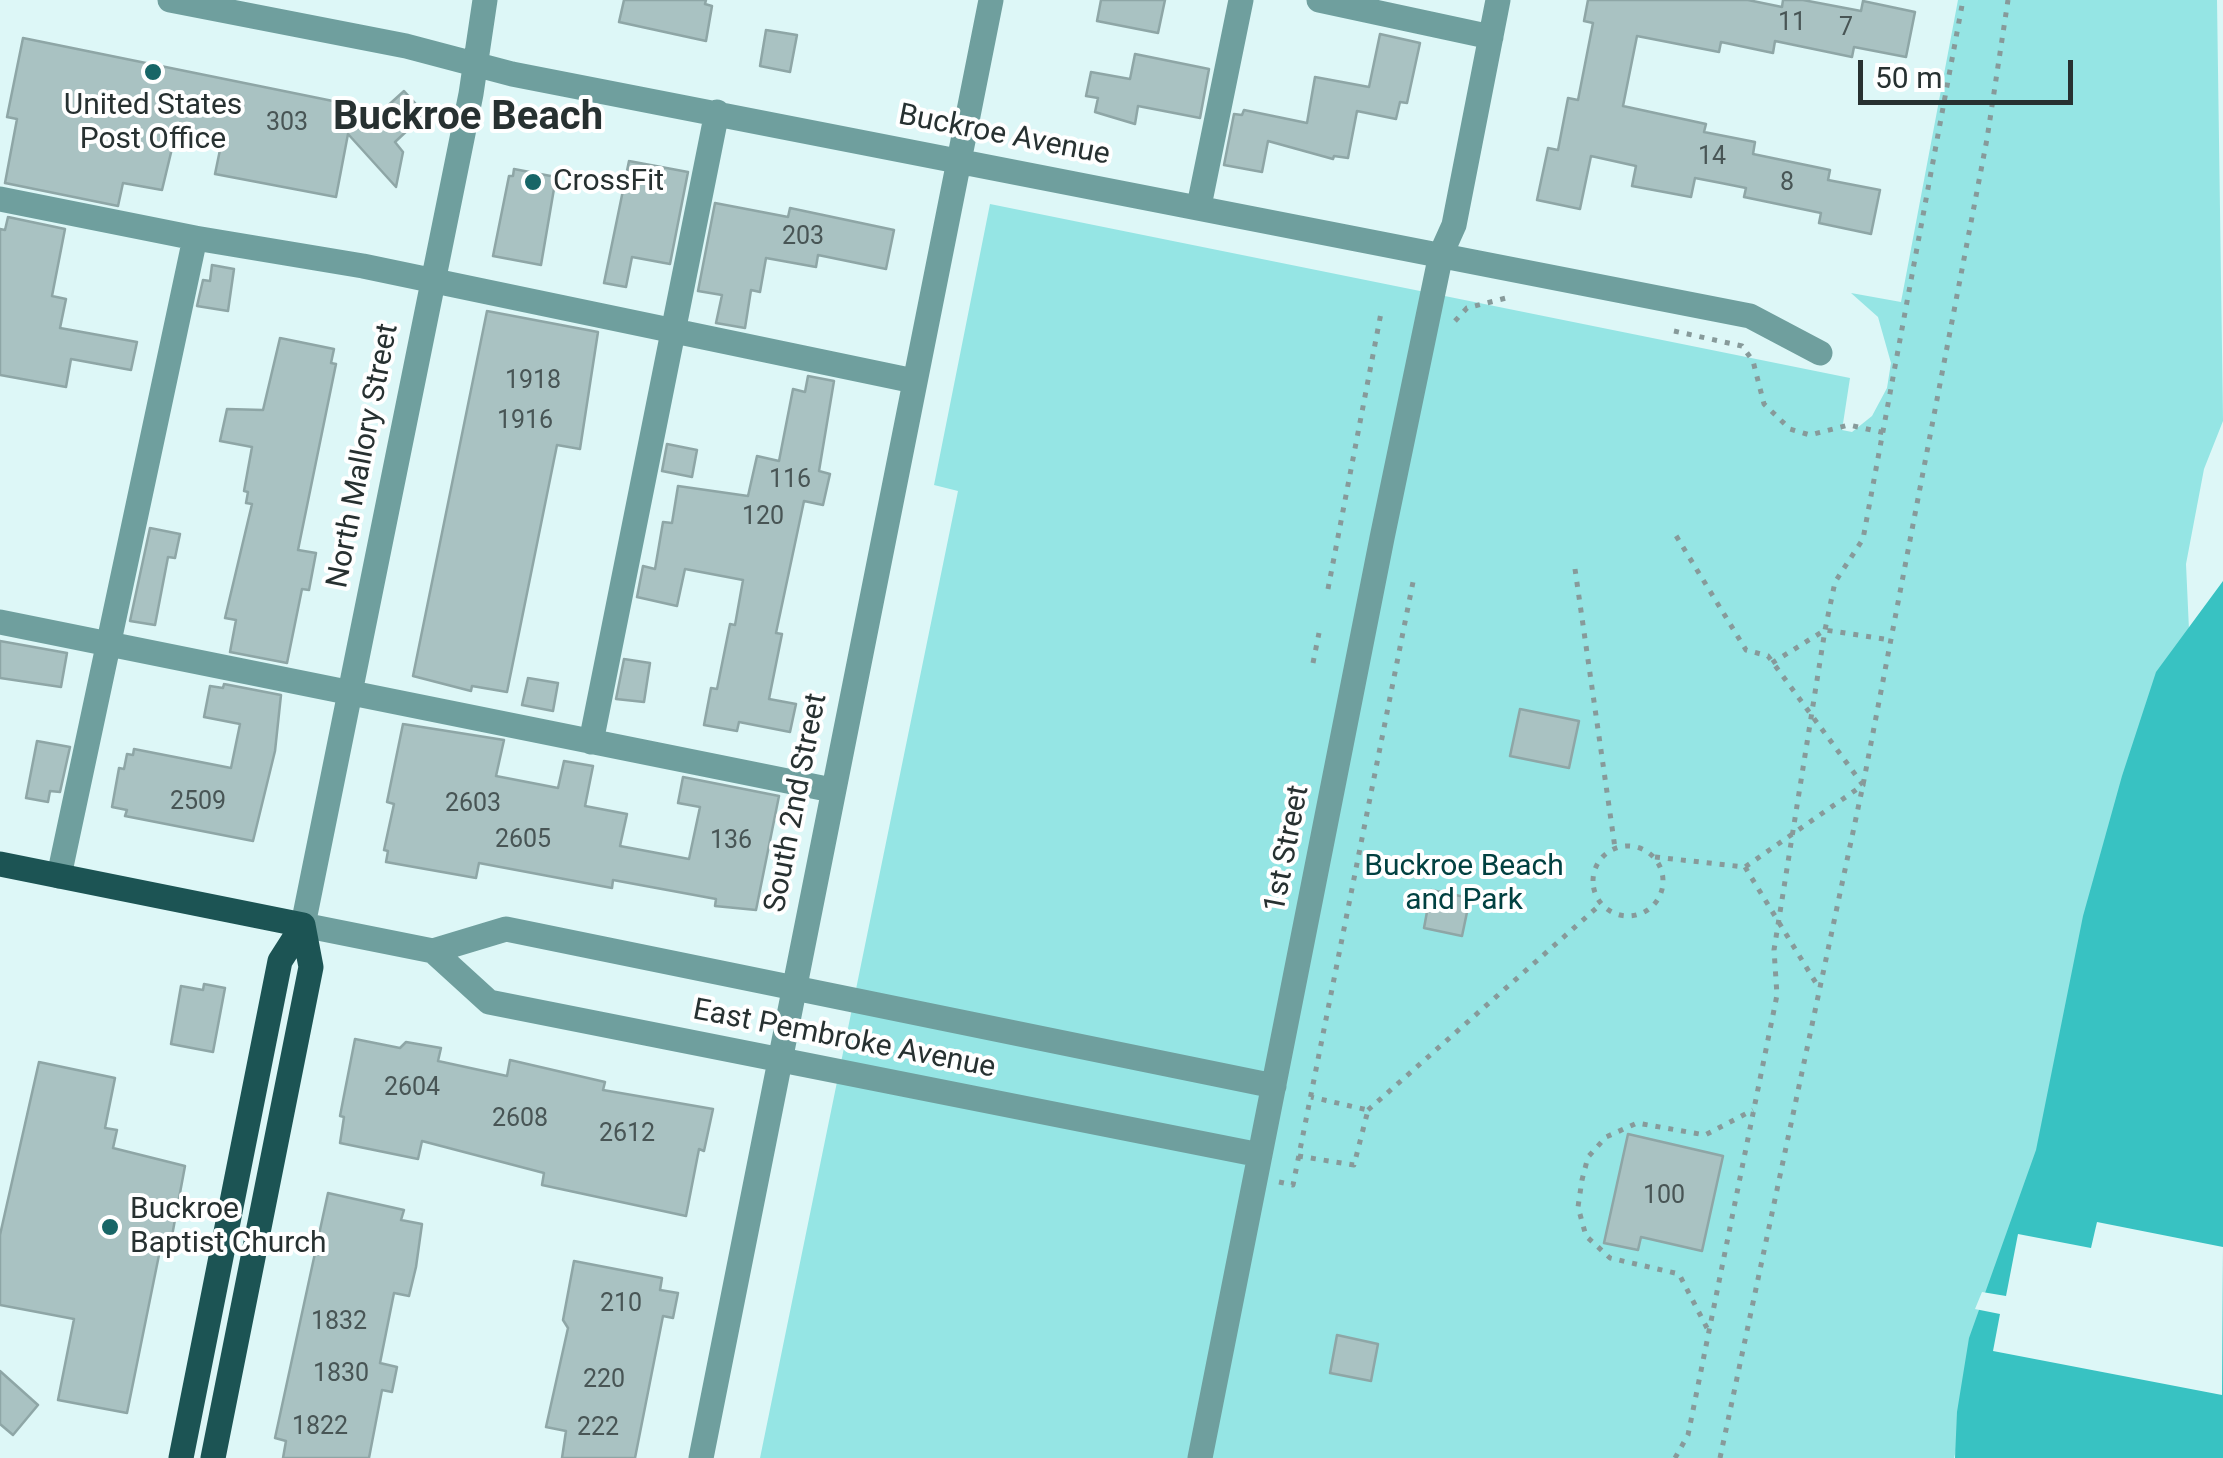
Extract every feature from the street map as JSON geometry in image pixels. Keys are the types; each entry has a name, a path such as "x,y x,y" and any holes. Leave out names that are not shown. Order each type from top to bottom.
{"main road":[{"name":"East Pembroke Avenue","path":"0,864 302,924"},
{"name":"North Mallory Street","path":"181,1458 280,961 302,924"},
{"name":"North Mallory Street","path":"213,1458 310,978 302,924"}],"street":[{"name":"Buckroe Avenue","path":"170,0 1750,316 1820,353"},
{"name":"North Mallory Street","path":"302,924 433,280 485,0"},
{"name":"South 2nd Street","path":"700,1458 991,0"},
{"path":"1199,206 1241,0"},
{"path":"1318,0 1492,36"},
{"name":"1st Street","path":"1200,1458 1441,254 1454,225 1498,0"},
{"path":"591,742 717,112"},
{"path":"0,199 433,280 673,333 914,380"},
{"path":"59,876 194,238"},
{"path":"0,622 832,790"},
{"name":"East Pembroke Avenue","path":"302,924 433,951 506,928 1274,1086"},
{"name":"East Pembroke Avenue","path":"433,951 488,1002 1260,1155"}],"path":[{"path":"1675,1458 1688,1435 1777,995 1774,950 1778,921 1835,582 1863,539 1963,0"},
{"path":"1720,1458 1863,785 1987,139 2008,0"},
{"path":"1449,327 1468,308 1486,300 1511,297"},
{"path":"1328,589 1381,313"},
{"path":"1665,330 1742,346 1753,362 1764,404 1790,430 1810,435 1849,425 1884,433"},
{"path":"1674,534 1746,650 1768,656 1812,721 1863,785"},
{"path":"1576,569 1616,848"},
{"path":"1271,1181 1293,1185 1413,582"},
{"path":"1772,663 1826,630 1891,640"},
{"path":"1314,663 1319,633"},
{"path":"1655,857 1663,874 1662,892 1652,908 1634,916 1616,915 1600,904 1592,888 1594,869 1604,854 1616,848 1640,847 1655,857 1745,867 1863,785"},
{"path":"1745,867 1820,989"},
{"path":"1298,1156 1354,1165 1368,1110 1600,904"},
{"path":"1311,1097 1368,1110"},
{"path":"1708,1331 1679,1274 1610,1258 1586,1236 1578,1207 1582,1180 1588,1157 1606,1137 1637,1123 1705,1135 1754,1109"}],"green space":[{"name":"Buckroe Beach and Park","path":"1958,0 2217,0 2223,421 2204,469 2186,564 2223,1375 1975,1377 1954,1458 760,1458 958,491 934,485 990,204 1850,378 1842,430 1852,432 1872,416 1887,388 1891,363 1878,317 1851,293 1901,302"}],"shaded area":[{"path":"2223,581 2223,1458 1955,1458 1957,1412 1969,1338 2036,1150 2083,916 2122,776 2156,672"}],"pier":[{"path":"2097,1222 2223,1247 2222,1395 1993,1351 2000,1314 1975,1309 1982,1292 2006,1296 2018,1234 2091,1248"}],"building":[{"path":"624,0 706,0 705,4 712,6 706,41 619,22"},
{"path":"1101,0 1165,0 1158,33 1097,21"},
{"path":"1588,0 1748,0 1782,7 1783,0 1803,0 1861,11 1863,1 1915,12 1906,57 1854,47 1852,57 1775,41 1773,53 1721,42 1719,52 1637,36 1623,106 1706,124 1704,132 1755,142 1753,154 1830,170 1828,180 1880,190 1871,234 1819,223 1821,213 1744,197 1746,188 1695,178 1691,197 1632,186 1636,166 1591,156 1580,209 1537,200 1548,148 1558,150 1568,98 1578,100 1593,23 1584,21"},
{"path":"766,30 797,35 790,72 760,66"},
{"path":"1380,34 1420,43 1407,103 1400,102 1396,119 1357,111 1348,158 1333,159 1268,141 1262,172 1224,165 1234,114 1242,115 1244,110 1307,123 1315,77 1369,87"},
{"path":"23,38 382,111 404,91 425,114 395,142 403,152 396,187 348,134 336,197 215,174 221,145 175,136 162,190 123,183 118,206 5,183 17,119 7,117"},
{"path":"1135,54 1209,69 1200,118 1138,106 1135,124 1095,112 1098,98 1086,96 1091,72 1130,79"},
{"path":"629,161 688,172 670,264 632,257 626,287 604,283"},
{"path":"514,169 556,177 541,265 493,256 509,176 513,176"},
{"path":"715,203 788,217 790,208 894,230 886,269 818,255 816,267 766,258 760,292 751,290 745,328 716,323 722,295 698,291"},
{"path":"8,217 65,229 52,296 66,299 60,328 137,342 131,370 71,359 66,387 0,375 0,229 5,230"},
{"path":"212,265 234,269 228,311 197,306 203,280 210,281"},
{"path":"487,311 598,332 580,449 557,445 507,692 472,686 471,691 413,676"},
{"path":"280,338 334,349 331,363 336,364 298,550 316,553 309,590 302,589 287,663 230,652 236,620 225,618 252,504 246,503 248,492 244,491 252,447 220,441 227,409 263,410"},
{"path":"808,376 834,381 819,471 830,474 823,505 804,501 776,633 782,634 769,699 796,704 790,732 739,722 737,731 704,725 711,688 717,689 730,624 735,625 743,580 685,569 677,606 637,597 643,566 655,569 663,522 672,523 678,486 748,496 757,456 779,461 793,389 805,392"},
{"path":"667,444 697,450 692,477 662,471"},
{"path":"150,528 180,534 175,558 168,557 155,625 130,621"},
{"path":"0,641 67,653 61,687 0,678"},
{"path":"624,659 650,663 644,702 616,699"},
{"path":"528,678 558,683 553,711 522,705"},
{"path":"224,684 281,695 275,751 253,841 125,816 127,810 112,807 119,768 124,769 127,754 133,755 134,749 231,768 240,724 204,717 210,686 223,688"},
{"path":"1520,709 1579,721 1569,768 1510,756"},
{"path":"403,724 504,740 496,776 558,788 564,761 593,766 585,806 627,814 620,846 689,859 700,807 678,803 683,777 779,796 756,910 715,906 716,899 613,880 612,888 479,863 476,878 386,862 388,851 384,850 394,804 387,802"},
{"path":"37,741 70,747 60,792 50,791 48,802 26,798"},
{"path":"1431,890 1470,898 1462,936 1424,928"},
{"path":"204,984 225,988 213,1052 171,1044 181,986 203,990"},
{"path":"355,1039 400,1048 406,1042 441,1048 438,1061 507,1076 510,1060 605,1082 603,1090 713,1109 704,1151 699,1149 686,1216 542,1185 544,1173 422,1141 418,1159 340,1143 344,1117 340,1116"},
{"path":"39,1062 115,1078 105,1128 117,1130 113,1148 185,1166 169,1252 160,1250 127,1413 58,1400 74,1319 0,1305 0,1235"},
{"path":"1628,1134 1723,1156 1702,1251 1641,1237 1638,1250 1604,1243"},
{"path":"328,1193 404,1210 401,1220 422,1224 416,1267 409,1296 394,1293 380,1363 397,1367 392,1392 382,1390 369,1458 283,1458 286,1441 275,1438"},
{"path":"574,1261 662,1278 660,1290 678,1293 673,1318 663,1316 635,1458 562,1458 566,1431 546,1427 568,1328 563,1320"},
{"path":"1337,1335 1378,1344 1371,1381 1330,1373"},
{"path":"0,1371 38,1405 13,1435 0,1424"}],"place":[{"name":"United States Post Office","path":"153,72"},
{"name":"CrossFit","path":"533,182"},
{"name":"Buckroe Baptist Church","path":"110,1227"}],"district":[{"name":"Buckroe Beach","path":"468,119"}]}
